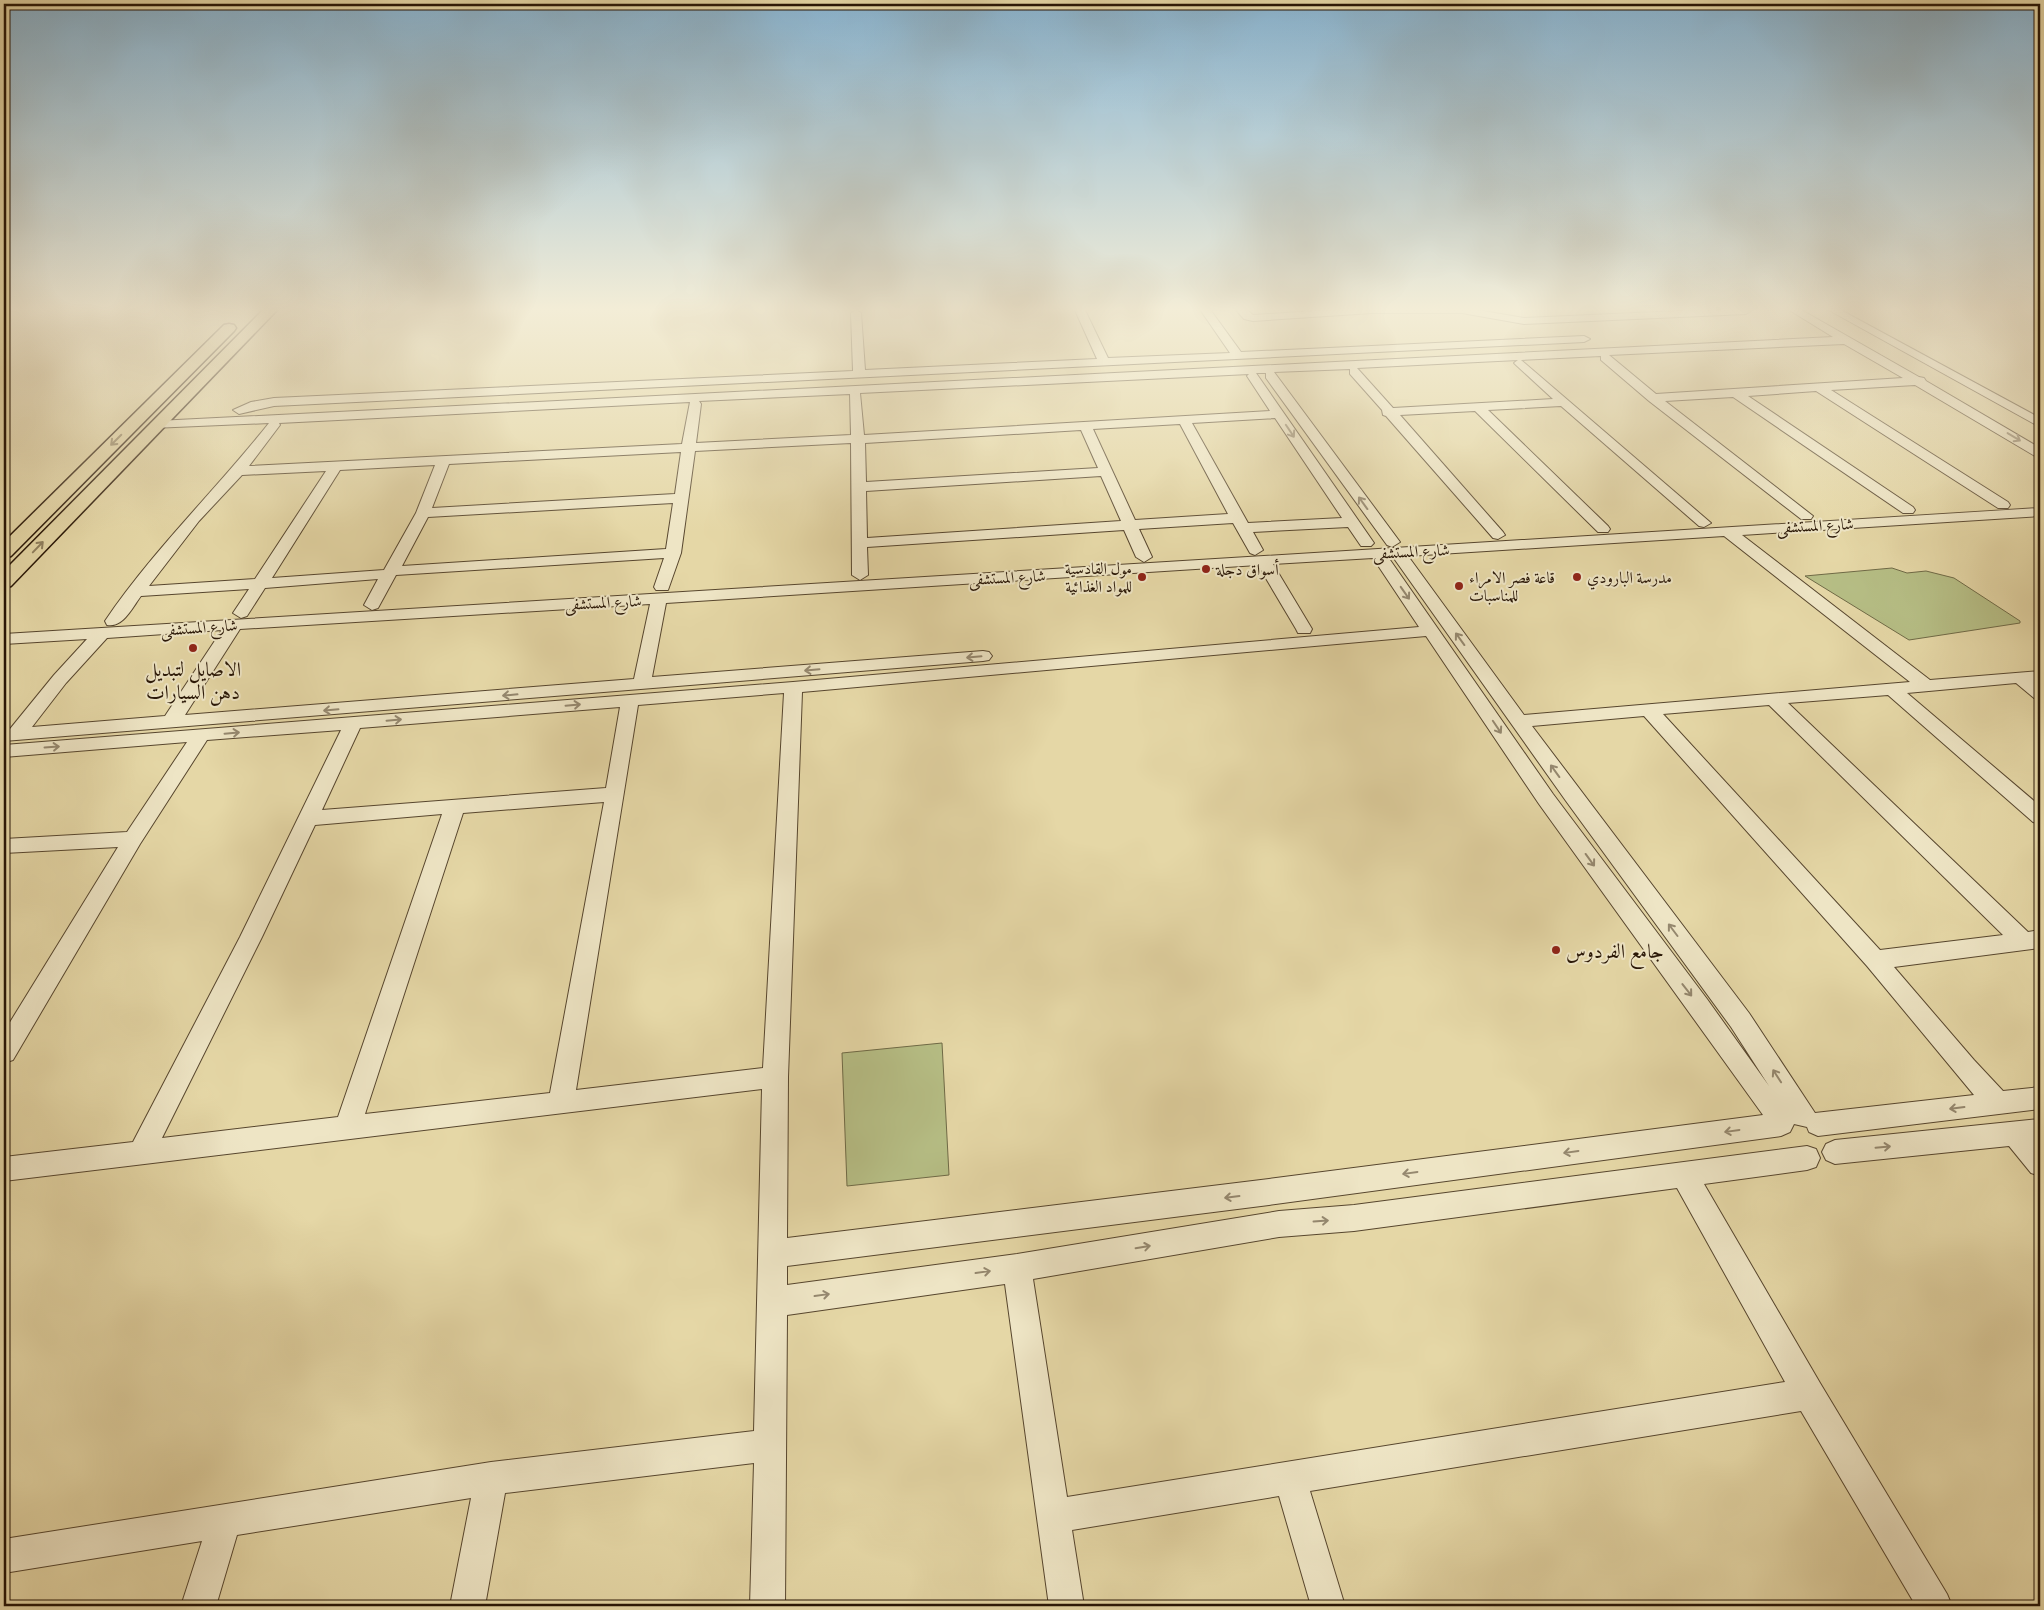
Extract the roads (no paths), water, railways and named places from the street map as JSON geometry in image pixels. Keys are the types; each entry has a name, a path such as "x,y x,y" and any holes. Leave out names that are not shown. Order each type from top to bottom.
{"main road":[{"path":"4,552 171,383"},
{"path":"4,582 198,383"}],"street":[{"path":"237,416 255,405 274,402 446,405 636,396 766,383"},
{"path":"162,420 861,383"},
{"path":"804,387 987,383"},
{"path":"636,396 695,404 1052,383"},
{"path":"1258,383 1351,522 1383,548 1500,696 1572,796 1740,1020 1796,1121"},
{"path":"1276,383 1336,465 1427,625 1546,799 1660,956 1700,1006 1760,1092 1796,1121 1830,1135 1834,1141 1834,1152"},
{"path":"1364,383 1387,412 1498,536"},
{"path":"1543,383 1704,523"},
{"path":"1635,383 1806,516"},
{"path":"1653,398 1894,383"},
{"path":"1924,383 2040,453"},
{"path":"1971,383 2040,423"},
{"path":"1821,389 2040,528"},
{"path":"1737,394 1908,510"},
{"path":"855,395 858,439 860,575"},
{"path":"1387,412 1564,402"},
{"path":"561,1102 615,794 636,692 673,553 695,404"},
{"path":"237,416 246,426 274,425 446,405"},
{"path":"1478,408 1603,529"},
{"path":"2018,410 2040,409"},
{"path":"238,471 604,451 688,450 1278,414"},
{"path":"1184,420 1239,523 1304,629"},
{"path":"10,735 107,627 194,518 238,471 274,425"},
{"path":"1086,425 1129,526 1144,556"},
{"path":"372,605 423,513 444,460"},
{"path":"1314,467 1336,465"},
{"path":"170,723 336,466"},
{"path":"859,487 1106,472"},
{"path":"423,513 681,498"},
{"name":"شارع المستشفى","path":"1383,548 1498,536 1603,529 1727,531 2010,509 2040,503"},
{"name":"شارع المستشفى","path":"2010,509 2040,512"},
{"name":"شارع المستشفى","path":"4,639 107,627 1383,548 1658,530 1704,523 1806,516 1908,510 1953,513"},
{"path":"860,543 1129,526 1351,522"},
{"path":"1727,531 1928,687"},
{"path":"136,592 390,572 673,553"},
{"name":"شارع المستشفى","path":"661,593 860,575 1060,568 1144,556 1259,555"},
{"name":"شارع المستشفى","path":"238,619 372,605 526,601"},
{"path":"636,692 793,687 1304,629 1427,625"},
{"path":"10,735 170,723 546,700 1427,625"},
{"name":"شارع المستشفى","path":"4,628 107,627"},
{"path":"1519,722 2040,676"},
{"path":"2020,678 2040,694"},
{"path":"768,1606 775,1077 793,687"},
{"path":"1893,690 2040,817"},
{"path":"1476,697 1500,696"},
{"path":"4,751 353,723 546,700"},
{"path":"1774,700 2032,940"},
{"path":"1650,711 1875,960 1965,1068 1998,1104"},
{"path":"141,1152 251,937 353,723"},
{"path":"4,1053 134,839 201,736"},
{"path":"309,818 615,794"},
{"path":"1546,799 1572,796"},
{"path":"348,1128 455,806"},
{"path":"4,846 134,839"},
{"path":"1875,960 2032,940"},
{"path":"4,1169 775,1077"},
{"path":"773,1254 1269,1192 1796,1121 1998,1104 2040,1098"},
{"path":"1796,1121 1782,1133 1790,1146 1807,1158"},
{"path":"773,1302 1017,1268 1279,1224 1354,1218 1807,1158 1826,1159 1834,1152 2028,1133 2040,1164"},
{"path":"1684,1174 1809,1394 1935,1606"},
{"path":"1269,1192 1279,1224"},
{"path":"1017,1268 1066,1606"},
{"path":"1054,1516 1809,1394"},
{"path":"4,1556 491,1478 770,1444"},
{"path":"468,1606 491,1478"},
{"path":"1290,1478 1328,1606"},
{"path":"199,1606 225,1521"}],"place":[{"name":"أسواق دجلة","path":"1206,569"},
{"name":"مول القادسية للمواد الغذائية","path":"1142,577"},
{"name":"مدرسة البارودي","path":"1577,577"},
{"name":"قاعة فصر الامراء للمناسبات","path":"1459,586"},
{"name":"الاصايل لتبديل دهن السيارات","path":"193,648"},
{"name":"جامع الفردوس","path":"1556,950"}]}
